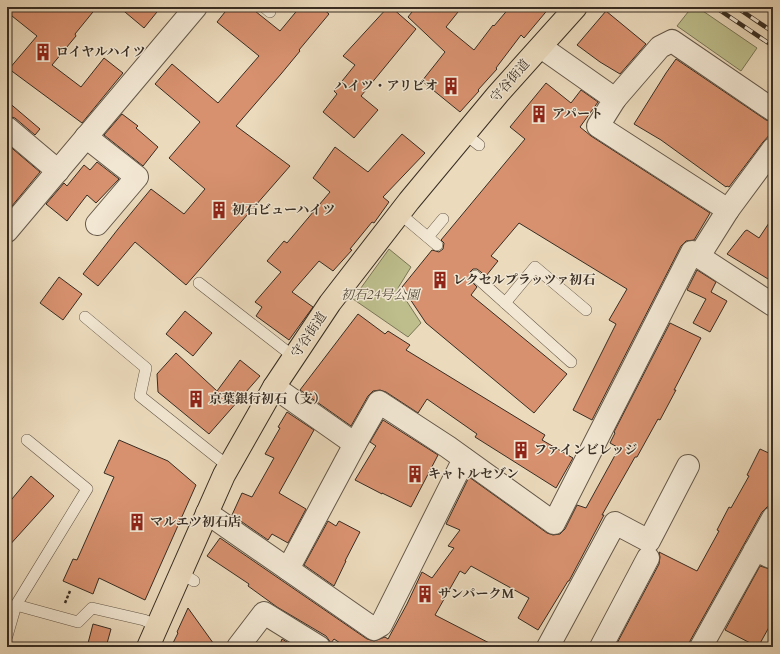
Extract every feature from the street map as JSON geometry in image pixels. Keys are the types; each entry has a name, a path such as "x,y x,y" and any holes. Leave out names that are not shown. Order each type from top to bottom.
{"main road":[{"name":"守谷街道","path":"148,647 157,626 188,577 207,513 230,465 274,387 330,303 399,213 472,140 498,94 576,7"}],"street":[{"path":"8,228 196,7"},
{"path":"728,210 598,126 615,99 660,47 672,41 773,110"},
{"path":"541,47 615,99"},
{"path":"7,128 58,171"},
{"path":"86,137 137,177 97,224"},
{"path":"699,256 728,210 773,149"},
{"path":"288,569 379,402 448,447 554,523 692,252 773,304"},
{"path":"274,387 355,444"},
{"path":"207,513 288,569 353,609 374,629 381,625 464,459"},
{"path":"548,647 615,523 649,541 688,466"},
{"path":"701,647 764,554 773,518"},
{"path":"600,647 648,558"},
{"path":"238,647 248,623 264,613 319,647"}],"lane":[{"path":"399,213 437,245"},
{"path":"428,237 444,219"},
{"path":"505,303 535,267 586,310"},
{"path":"475,276 571,362"},
{"path":"199,283 294,357"},
{"path":"86,317 146,368 140,396 219,459 230,465"},
{"path":"7,636 16,605 87,489 27,440"},
{"path":"16,605 78,622 92,608 144,620 157,626"}],"path":[{"path":"333,7 336,9 338,7"}],"green space":[{"path":"692,7 697,7 757,48 741,71 677,26"},
{"name":"初石24号公園","path":"389,249 411,267 398,288 421,323 408,337 353,299"}],"building":[{"path":"7,7 97,7 52,65 81,87 104,58 123,73 82,123 9,69 37,36 7,12"},
{"path":"119,7 161,7 144,28"},
{"path":"229,7 250,7 280,31 300,7 321,7 329,14 281,74 236,126 290,166 186,285 135,242 98,286 83,274 151,189 184,214 205,189 169,158 200,122 155,84 172,64 218,103 259,56 217,22"},
{"path":"388,7 391,7 416,29 361,96 378,110 354,138 323,112 337,94 334,91 355,65 343,56"},
{"path":"416,7 462,7 446,27 474,50 493,25 494,26 510,7 550,7 524,38 521,35 496,68 497,69 460,112 422,81 445,52 408,17"},
{"path":"606,11 646,44 620,74 600,62 577,45"},
{"path":"676,59 766,120 773,122 773,131 729,187 726,187 661,140 634,124"},
{"path":"546,83 571,103 581,90 598,102 580,127 591,136 710,213 694,240 686,241 681,246 592,420 573,410 616,324 609,320 627,289 519,223 491,256 498,261 486,276 477,269 473,269 470,272 469,279 477,287 471,295 567,374 534,413 426,323 402,287 432,250 439,252 443,249 444,243 441,240 525,139 510,127"},
{"path":"7,101 40,129 35,135 15,118 7,116"},
{"path":"122,114 138,126 136,128 158,147 143,166 104,135"},
{"path":"402,134 425,153 383,197 389,202 374,223 372,222 350,249 352,250 333,271 319,261 292,292 313,307 289,340 256,316 262,307 255,302 281,272 267,261 284,241 287,243 330,192 313,178 335,147 368,172"},
{"path":"7,144 40,172 7,212"},
{"path":"97,162 119,179 96,203 87,195 67,221 46,204 64,183 67,186 84,165 90,170"},
{"path":"773,217 773,282 727,254 747,230 759,238"},
{"path":"697,270 716,282 711,292 727,301 710,332 693,323 706,299 687,290"},
{"path":"59,277 82,294 63,320 40,303"},
{"path":"185,311 212,333 193,356 166,334"},
{"path":"358,314 385,334 388,331 410,345 406,350 545,435 542,440 573,458 556,488 475,437 477,434 427,399 418,413 386,392 380,390 373,391 368,396 351,426 300,390"},
{"path":"670,323 701,338 660,420 658,419 637,457 635,457 602,515 604,515 569,581 538,630 518,618 529,598 471,566 465,574 460,571 435,615 497,647 346,647 334,639 331,643 326,636 277,607 248,586 249,584 207,556 220,538 367,639 374,641 385,637 388,639 422,572 432,578 454,548 448,546 460,530 446,524 469,477 547,533 553,535 560,534 565,529 577,505 586,508 619,448 610,443 615,433 614,432"},
{"name":"京葉銀行初石（支）","path":"176,353 217,391 240,360 260,376 209,434 158,392 157,374"},
{"path":"287,412 314,430 279,493 306,509 288,543 272,534 268,540 232,515 242,493 252,497 274,458 265,454 280,428 278,427"},
{"path":"383,420 438,455 411,507 355,480 376,446 370,442"},
{"name":"マルエツ初石店","path":"119,440 168,461 196,485 145,600 99,578 93,594 63,581 73,559 77,560 114,477 104,473"},
{"path":"760,449 773,455 773,506 767,507 762,512 690,641 689,647 615,647 659,564 659,552 697,571 719,531 717,530 729,507 731,508 749,476 747,475"},
{"path":"31,476 54,496 7,548 7,505"},
{"path":"328,521 336,526 339,521 360,532 334,586 304,565"},
{"path":"760,566 773,570 773,620 758,647 725,630"},
{"path":"188,608 216,647 171,647"},
{"path":"93,624 111,629 106,647 87,647"},
{"path":"282,639 295,647 279,647"}],"railway":[{"path":"715,7 773,46"},
{"path":"736,7 773,32"}],"place":[{"name":"ロイヤルハイツ","path":"43,52"},
{"name":"ハイツ・アリビオ","path":"451,86"},
{"name":"アパート","path":"539,114"},
{"name":"初石ビューハイツ","path":"219,210"},
{"name":"レクセルプラッツァ初石","path":"440,280"},
{"name":"京葉銀行初石（支）","path":"196,399"},
{"name":"ファインビレッジ","path":"521,450"},
{"name":"キャトルセゾン","path":"415,474"},
{"name":"マルエツ初石店","path":"137,522"},
{"name":"サンパークM","path":"425,594"}]}
